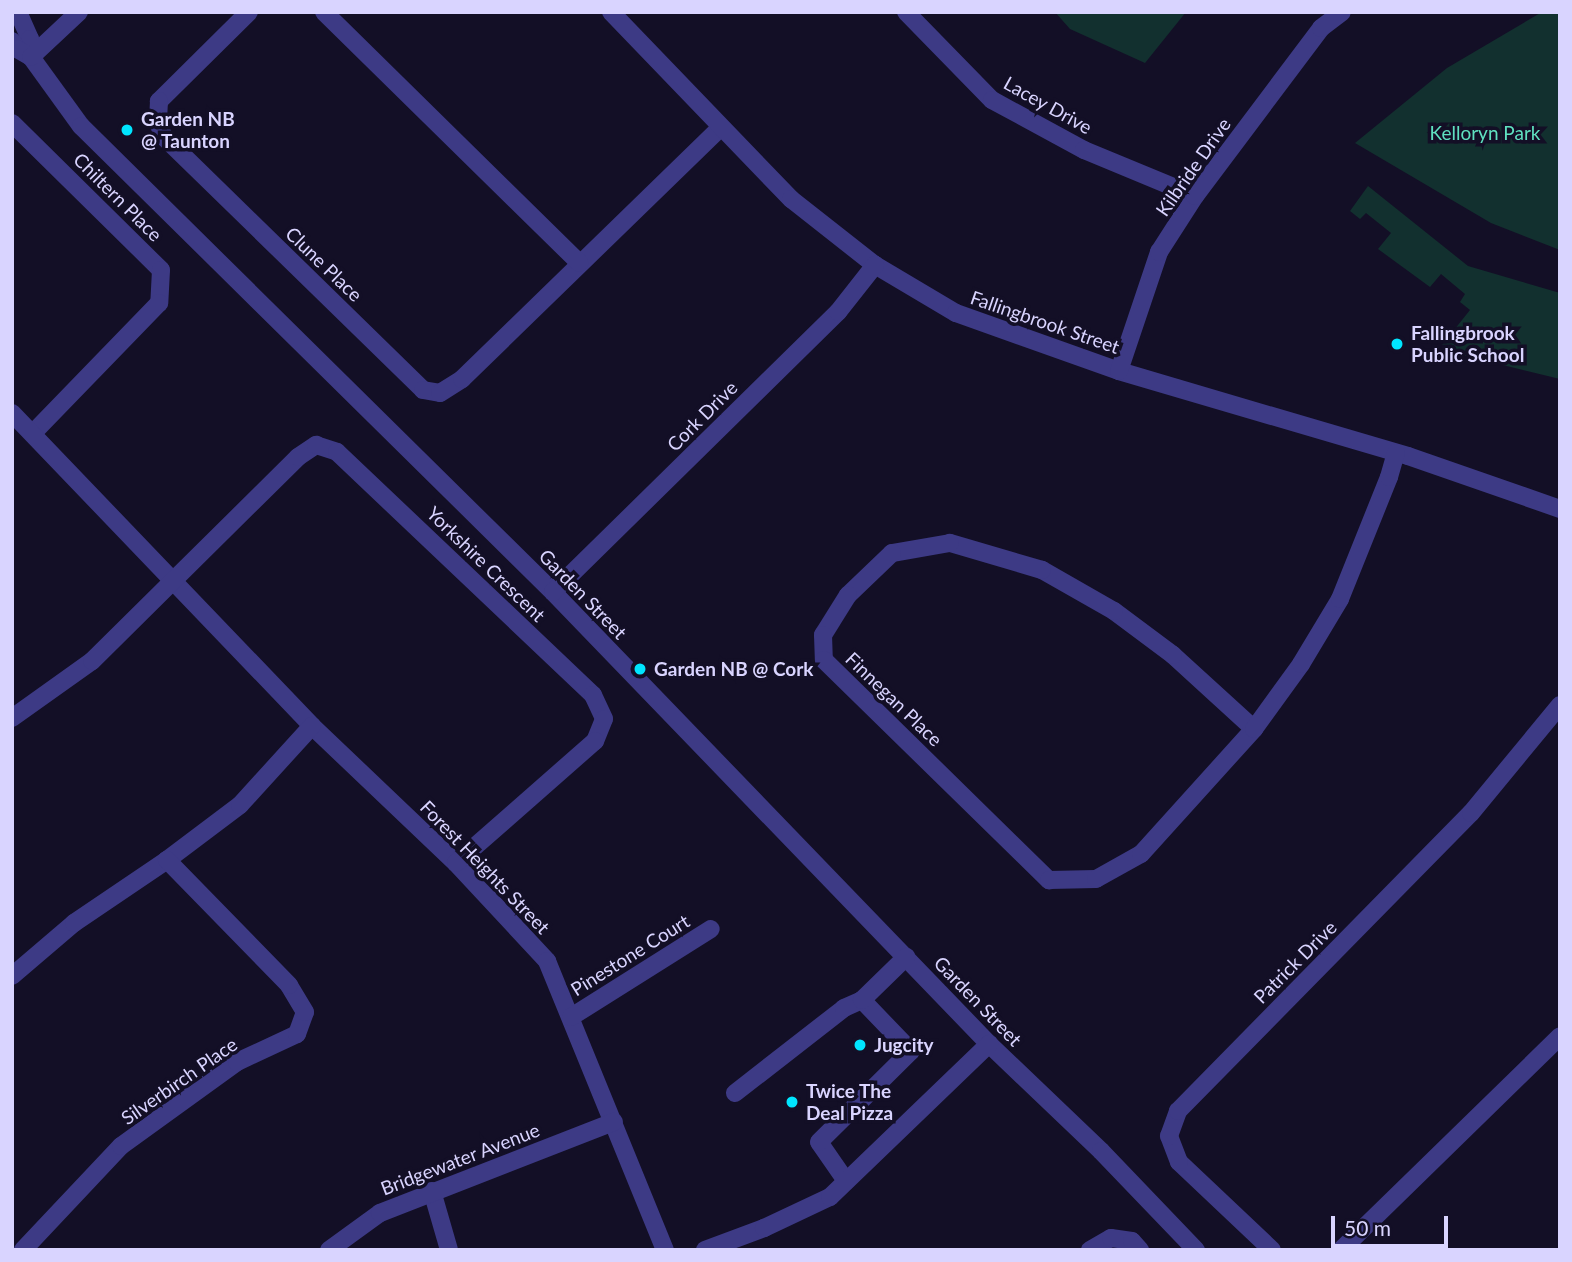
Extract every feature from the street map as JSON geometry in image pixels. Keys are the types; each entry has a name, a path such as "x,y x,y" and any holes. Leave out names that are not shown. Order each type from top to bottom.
{"street":[{"name":"Garden Street","path":"18,12 30,39 31,57"},
{"path":"31,57 79,12"},
{"name":"Clune Place","path":"249,12 159,101 156,116 164,137 423,390 440,393 462,379 720,128"},
{"path":"324,12 579,263"},
{"name":"Fallingbrook Street","path":"611,12 791,199 875,265 956,313 1119,371 1396,453 1560,509"},
{"name":"Lacey Drive","path":"906,12 992,100 1084,150 1195,196"},
{"name":"Kilbride Drive","path":"1119,371 1159,252 1195,196 1321,28 1342,12"},
{"name":"Garden Street","path":"12,41 17,49 31,57 81,126 553,592 989,1044 1101,1151 1196,1250"},
{"name":"Chiltern Place","path":"12,123 161,270 159,303 33,433"},
{"name":"Cork Drive","path":"553,592 838,312 875,265"},
{"path":"12,413 174,580 92,661 13,716"},
{"name":"Yorkshire Crescent","path":"174,580 299,457 316,445 337,452 593,695 604,719 595,741 456,863"},
{"name":"Finnegan Place","path":"1254,729 1173,655 1114,611 1042,570 950,543 892,553 848,595 823,635 824,660 1049,880 1096,879 1141,854 1254,729 1301,664 1340,599 1396,453"},
{"name":"Forest Heights Street","path":"174,580 312,726 456,863 547,961 665,1250"},
{"name":"Patrick Drive","path":"1272,1250 1179,1162 1169,1136 1178,1111 1471,813 1560,705"},
{"path":"12,976 74,923 167,860 240,805 312,726"},
{"name":"Silverbirch Place","path":"23,1250 121,1146 237,1062 297,1034 305,1012 289,985 167,860"},
{"name":"Pinestone Court","path":"571,1017 711,929"},
{"path":"735,1093 845,1008 862,1000 906,957"},
{"path":"846,1181 819,1142 911,1051 862,1000"},
{"path":"1341,1250 1560,1036"},
{"path":"705,1250 764,1228 830,1197 989,1044"},
{"name":"Bridgewater Avenue","path":"329,1250 380,1213 614,1122"},
{"path":"432,1191 449,1250"},
{"path":"1090,1250 1111,1238 1132,1241 1140,1250"}],"green space":[{"path":"1055,12 1186,12 1145,63 1070,29"},
{"name":"Kelloryn Park","path":"1542,12 1560,12 1560,250 1491,223 1355,143 1447,68"},
{"path":"1368,186 1468,266 1560,293 1560,379 1450,352 1442,345 1470,310 1460,302 1465,294 1441,274 1430,287 1378,249 1391,233 1366,213 1360,219 1350,211"}],"place":[{"name":"Garden NB @ Taunton","path":"127,130"},
{"name":"Fallingbrook Public School","path":"1397,344"},
{"name":"Garden NB @ Cork","path":"640,669"},
{"name":"Jugcity","path":"860,1045"},
{"name":"Twice The Deal Pizza","path":"792,1102"}]}
